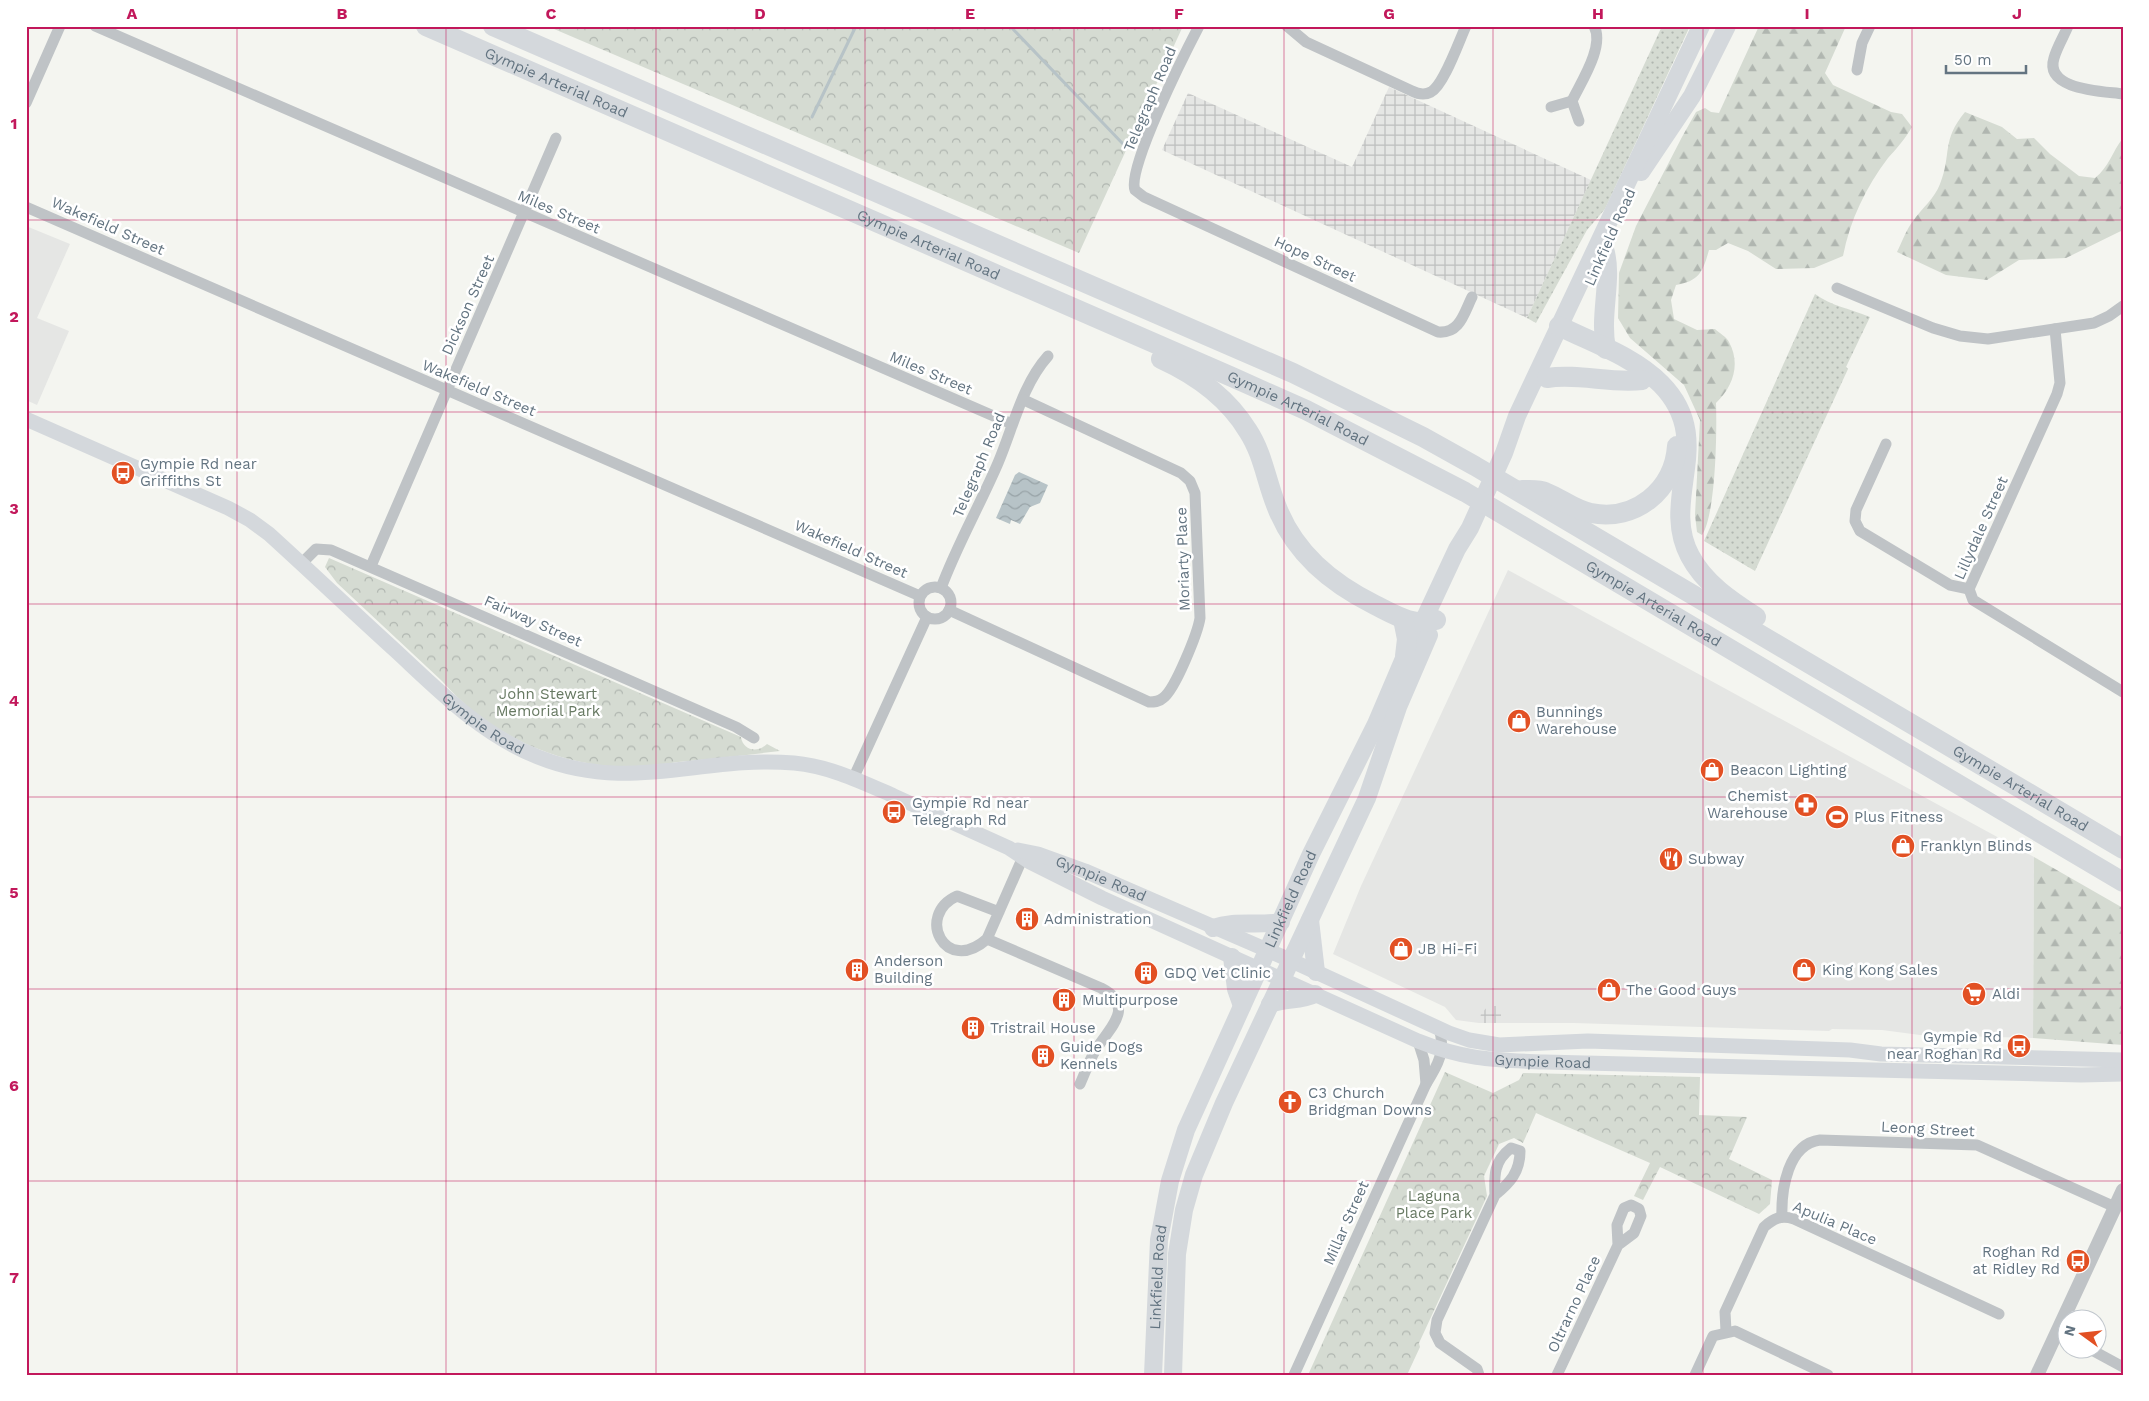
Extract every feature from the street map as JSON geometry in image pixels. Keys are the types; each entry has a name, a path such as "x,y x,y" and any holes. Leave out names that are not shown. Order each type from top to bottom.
{"highway":[{"name":"Gympie Arterial Road","path":"426,26 1138,335 1306,410 1465,492 2123,882"},
{"name":"Gympie Arterial Road","path":"493,26 1292,373 1423,437 2123,849"},
{"path":"1604,248 1608,262 1602,321 1606,348"},
{"path":"1515,490 1544,491 1579,509 1603,514 1633,510 1656,494 1673,469 1677,442 1675,428 1665,406 1642,380 1628,370 1562,334"},
{"path":"1562,334 1606,348 1634,362 1650,373 1662,385 1681,416 1687,432 1688,448 1680,520 1683,538 1694,564 1724,595 1789,639 1806,662"},
{"path":"1138,335 1155,356 1194,377 1214,391 1231,408 1256,445 1276,505 1285,525 1297,545 1316,566 1335,582 1356,595 1403,618 1429,621"},
{"path":"1547,378 1565,376 1627,382 1642,380"},
{"path":"1403,618 1406,639 1405,656"}],"main road":[{"name":"Linkfield Road","path":"1504,453 1547,378 1562,334 1701,26"},
{"name":"Linkfield Road","path":"1153,1375 1160,1240 1170,1181 1186,1130 1311,854 1376,724 1405,656 1429,621 1457,571 1470,528 1504,453 1517,416 1562,334 1628,195 1692,96 1727,26"},
{"name":"Gympie Road","path":"26,419 240,514 259,526 464,713 486,729 538,757 578,769 608,774 646,774 732,762 764,762 805,764 853,778 1009,848 1102,898 1418,1041 1442,1050 1472,1058 1503,1060 2081,1075 2123,1074"},
{"name":"Linkfield Road","path":"1173,1375 1177,1254 1189,1192 1206,1141 1367,798 1429,621"},
{"name":"Gympie Road","path":"1009,848 1061,861 1290,960 1460,1037 1499,1045 1588,1041 1850,1050 1881,1054 2123,1060"},
{"path":"1310,920 1316,972"},
{"path":"1214,928 1227,923 1270,924 1281,922"},
{"path":"1232,957 1236,989 1242,1006"},
{"path":"1270,1004 1284,1000 1302,1000 1315,994"}],"street":[{"path":"26,103 60,26"},
{"name":"Miles Street","path":"95,26 1012,424"},
{"name":"Telegraph Road","path":"1133,186 1133,176 1154,122 1199,26"},
{"path":"1287,26 1297,37 1306,42 1422,94 1431,92 1439,84 1466,26"},
{"path":"1579,121 1572,101 1597,45 1598,33 1594,26"},
{"path":"1857,70 1862,43 1870,26"},
{"path":"2068,26 2053,59 2053,69 2057,78 2067,85 2123,94"},
{"path":"1552,107 1572,101"},
{"name":"Dickson Street","path":"371,566 556,138"},
{"name":"Hope Street","path":"1133,186 1144,197 1438,332 1445,333 1456,327 1472,297"},
{"name":"Wakefield Street","path":"26,207 920,596"},
{"path":"1837,288 1932,328 1960,336 1988,339 2055,330 2094,322 2109,316 2123,306"},
{"name":"Lillydale Street","path":"2055,330 2060,383 2057,394 1968,589 1973,600 2123,692"},
{"name":"Telegraph Road","path":"941,588 998,462 1012,424 1037,371 1048,356"},
{"name":"Moriarty Place","path":"949,610 1149,702 1158,701 1170,690 1196,634 1200,618 1195,500 1190,481 1181,473 1024,400"},
{"path":"1886,444 1856,510 1855,521 1860,531 1950,585 1968,589"},
{"name":"Fairway Street","path":"301,564 313,551 322,548 371,566 736,727 754,738"},
{"path":"931,587 941,588 950,600 949,610 937,618 927,616 921,610 920,596 931,587"},
{"path":"853,778 927,616"},
{"path":"999,912 957,896 947,900 936,924 937,933 942,943 952,950 965,951 976,948 986,939 999,912 1023,857"},
{"path":"986,939 1110,992 1114,998 1118,1008 1118,1018 1113,1028 1094,1052 1080,1084"},
{"path":"1439,1028 1442,1050"},
{"name":"Millar Street","path":"1418,1041 1424,1060 1426,1084"},
{"name":"Millar Street","path":"1294,1375 1426,1084 1439,1062 1442,1050"},
{"name":"Leong Street","path":"1782,1216 1783,1188 1792,1162 1803,1145 1820,1140 1977,1145 2115,1207"},
{"path":"2073,1308 2123,1190"},
{"path":"1480,1375 1477,1369 1440,1343 1435,1333 1437,1320 1495,1195"},
{"name":"Apulia Place","path":"1726,1331 1725,1312 1764,1227 1774,1218 1782,1216 1794,1219 1999,1314"},
{"name":"Oltrarno Place","path":"1557,1375 1618,1245"},
{"path":"1695,1375 1713,1336 1726,1331 1735,1331 1828,1375"},
{"path":"2037,1375 2056,1345"},
{"path":"2106,1358 2123,1367"}],"shaded area":[{"path":"1389,87 1591,180 1527,318 1162,150 1188,93 1352,167"},
{"path":"26,226 70,244 37,318 69,331 37,405 26,400"},
{"path":"1508,570 2034,857 2033,1038 1920,1035 1882,1030 1832,1029 1829,1031 1574,1023 1479,1023 1456,1020 1445,1007 1333,954 1361,886"},
{"path":"1488,1006 1501,1006 1501,1023 1479,1023 1481,1014"}],"green space":[{"path":"547,26 1183,26 1079,253"},
{"path":"1662,26 1690,26 1605,209 1587,230 1536,323 1527,318"},
{"path":"1759,26 1846,26 1825,73 1833,85 1891,112 1902,114 1912,127 1880,169 1866,192 1850,230 1843,256 1814,268 1776,269 1748,251 1728,243 1716,250 1709,250 1705,264 1695,278 1676,285 1671,300 1674,319 1697,330 1715,329 1728,340 1733,350 1735,367 1727,390 1716,403 1716,452 1713,491 1707,524 1702,535 1697,532 1695,515 1700,420 1684,385 1630,338 1618,318 1619,273 1636,226 1696,112 1705,108 1711,112 1719,113"},
{"path":"1965,112 2002,127 2017,139 2034,138 2050,154 2079,176 2095,178 2100,174 2123,138 2123,230 2066,258 2019,260 1987,280 1946,275 1897,252 1906,232 1938,189 1944,173 1953,131"},
{"path":"1815,294 1834,304 1870,317 1755,571 1704,541"},
{"name":"John Stewart Memorial Park","path":"329,558 741,737 742,742 748,748 759,749 767,744 780,751 629,767 577,761 551,754 526,744 503,732 460,700 337,583 325,567"},
{"path":"2034,857 2123,908 2123,1045 2033,1038"},
{"name":"Laguna Place Park","path":"1445,1072 1493,1093 1519,1080 1523,1073 1700,1077 1699,1115 1747,1117 1729,1159 1772,1180 1770,1204 1759,1214 1660,1167 1643,1200 1634,1196 1650,1163 1536,1113 1523,1143 1514,1138 1499,1144 1484,1176 1487,1196 1419,1343 1420,1347 1407,1375 1308,1375"}],"water":[{"path":"1019,472 1048,485 1040,503 1030,507 1020,524 1011,520 1010,524 996,518 1015,475"}],"waterway":[{"path":"812,117 856,26"},
{"path":"1010,26 1124,145"}],"place":[{"name":"Gympie Rd near Griffiths St","path":"123,473"},
{"name":"Bunnings Warehouse","path":"1519,721"},
{"name":"Beacon Lighting","path":"1712,770"},
{"name":"Chemist Warehouse","path":"1806,805"},
{"name":"Gympie Rd near Telegraph Rd","path":"894,812"},
{"name":"Plus Fitness","path":"1837,817"},
{"name":"Franklyn Blinds","path":"1903,846"},
{"name":"Subway","path":"1671,859"},
{"name":"Administration","path":"1027,919"},
{"name":"JB Hi-Fi","path":"1401,949"},
{"name":"Anderson Building","path":"857,970"},
{"name":"King Kong Sales","path":"1804,970"},
{"name":"GDQ Vet Clinic","path":"1146,973"},
{"name":"The Good Guys","path":"1609,990"},
{"name":"Aldi","path":"1974,994"},
{"name":"Multipurpose","path":"1064,1000"},
{"name":"Tristrail House","path":"973,1028"},
{"name":"Gympie Rd near Roghan Rd","path":"2019,1046"},
{"name":"Guide Dogs Kennels","path":"1043,1056"},
{"name":"C3 Church Bridgman Downs","path":"1290,1102"},
{"name":"Roghan Rd at Ridley Rd","path":"2078,1261"}]}
